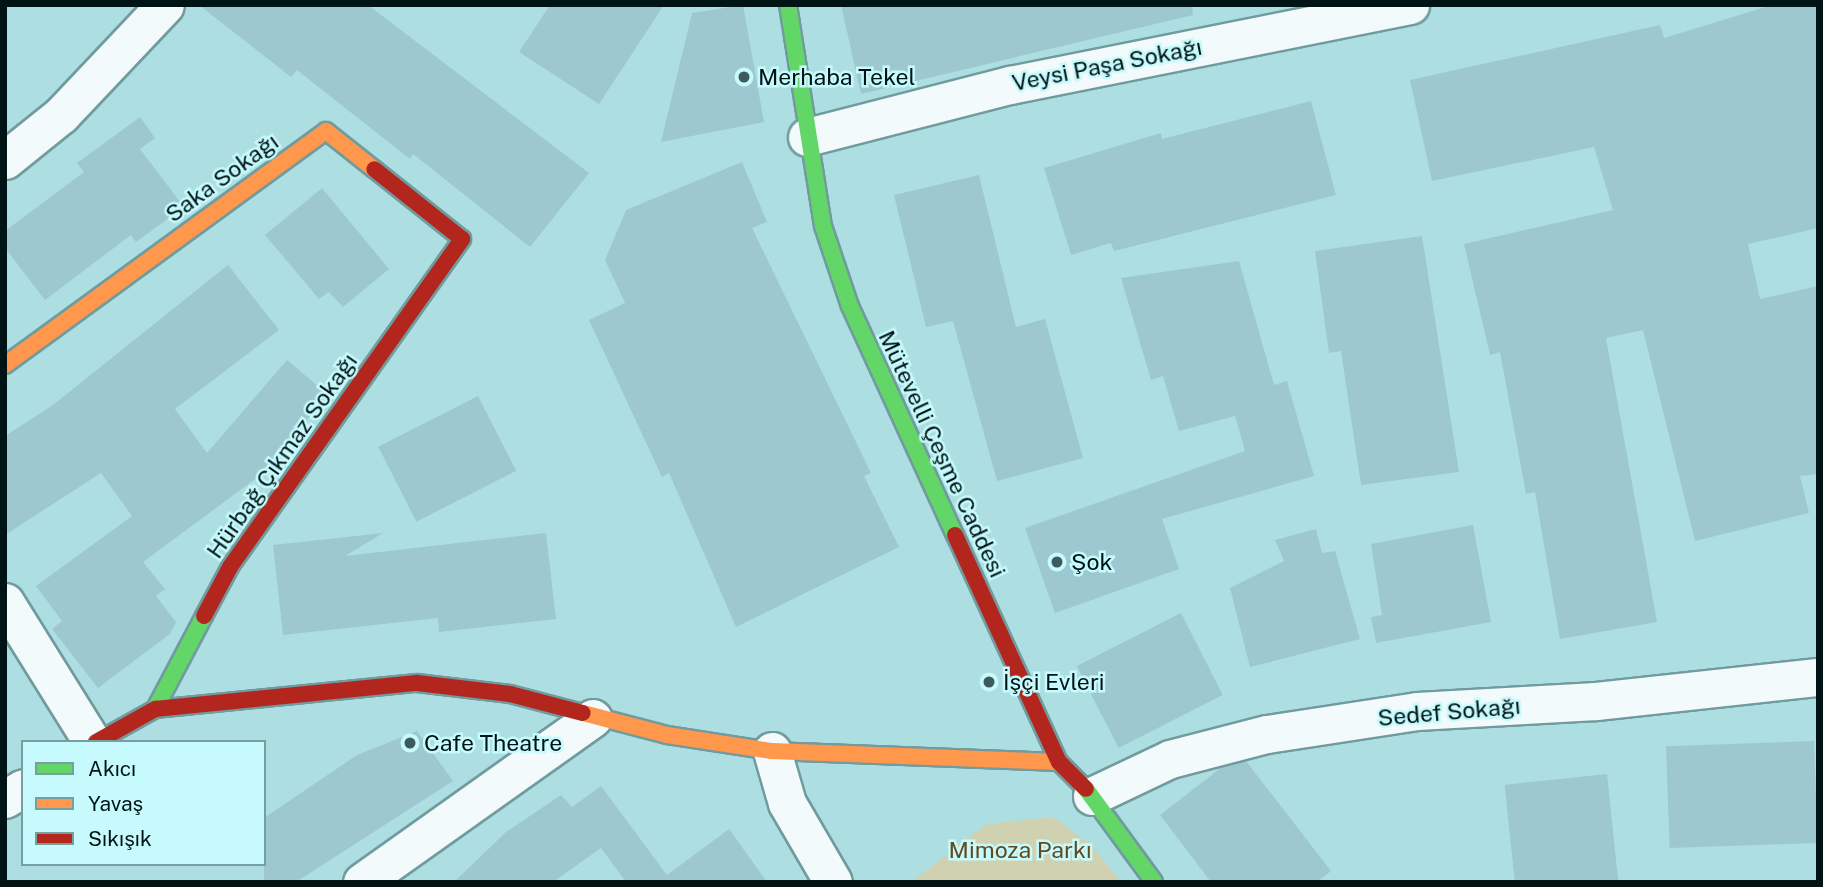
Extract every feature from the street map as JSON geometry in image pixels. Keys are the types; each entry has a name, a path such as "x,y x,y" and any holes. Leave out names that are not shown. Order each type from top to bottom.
{"street":[{"path":"5,160 61,115 165,5"},
{"name":"Mütevelli Çeşme Caddesi","path":"788,5 823,226 850,306 1059,762 1092,796 1154,882"},
{"name":"Veysi Paşa Sokağı","path":"807,137 1010,85 1410,5"},
{"name":"Saka Sokağı","path":"5,365 326,131 462,239"},
{"name":"Hürbağ Çıkmaz Sokağı","path":"155,709 230,567 462,239"},
{"path":"5,602 93,740"},
{"name":"Sedef Sokağı","path":"1092,796 1170,759 1267,734 1417,711 1596,701 1818,677"},
{"path":"98,740 155,709 416,683 510,694 593,718 772,751 1059,762"},
{"path":"362,882 593,718"},
{"path":"772,751 787,803 833,882"},
{"path":"5,799 21,789"}],"green space":[{"name":"Mimoza Parkı","path":"1053,817 1093,847 1121,882 911,882 987,824"}],"building":[{"path":"199,5 368,5 589,173 530,247 413,154 410,159 297,70 291,77"},
{"path":"550,5 664,5 599,104 519,52"},
{"path":"743,5 764,122 661,142 692,13"},
{"path":"841,5 1192,5 1193,15 861,94"},
{"path":"1772,5 1818,5 1818,228 1748,244 1760,299 1818,286 1818,474 1800,476 1809,513 1695,541 1643,330 1606,338 1657,622 1560,639 1535,492 1526,494 1500,352 1490,355 1464,244 1613,210 1594,147 1432,181 1410,80 1660,25 1664,38"},
{"path":"1311,101 1336,195 1114,251 1111,243 1071,255 1044,168 1161,133 1162,139"},
{"path":"140,117 155,138 140,149 184,207 136,242 131,235 45,300 5,248 5,231 84,172 77,163"},
{"path":"742,162 767,222 752,228 871,473 864,476 899,547 736,627 669,473 662,477 589,320 625,303 605,260 626,210"},
{"path":"979,175 1016,327 1045,319 1083,458 997,481 953,321 926,327 894,195"},
{"path":"322,188 389,269 343,307 329,292 319,299 265,235"},
{"path":"1422,236 1459,472 1361,485 1341,351 1329,353 1315,251"},
{"path":"1239,261 1274,385 1287,381 1314,476 1162,519 1179,569 1055,613 1025,528 1245,451 1235,416 1179,431 1163,376 1151,380 1121,278"},
{"path":"228,265 279,330 175,409 207,453 287,360 326,393 267,477 262,474 143,562 165,589 156,596 176,622 170,634 98,688 52,629 62,621 36,586 132,516 101,473 5,535 5,436 53,405"},
{"path":"478,396 516,471 416,522 378,447"},
{"path":"1473,525 1491,622 1376,643 1371,617 1382,615 1371,544"},
{"path":"1316,529 1322,553 1335,551 1360,639 1250,667 1230,588 1284,561 1275,540"},
{"path":"383,533 345,556 546,533 556,619 439,632 438,618 283,635 273,545"},
{"path":"1181,613 1223,695 1119,748 1077,666"},
{"path":"417,731 453,781 296,882 264,882 266,817 357,755"},
{"path":"1814,741 1818,843 1670,848 1666,746"},
{"path":"1246,761 1331,871 1317,882 1211,882 1160,815 1222,767"},
{"path":"1607,774 1618,882 1515,882 1505,785"},
{"path":"601,786 667,875 729,829 767,882 626,882 601,848 553,882 454,882 506,832 561,795 572,807"}],"traffic: fast":[{"path":"788,5 823,226 850,306 955,535"},
{"path":"155,709 204,616"},
{"path":"1086,789 1154,882"}],"traffic: slow":[{"path":"5,365 326,131 374,169"},
{"path":"583,713 667,735 772,751 1059,762"}],"traffic: jam":[{"path":"204,616 230,567 462,239 374,169"},
{"path":"955,535 1059,762 1086,789"},
{"path":"100,740 155,709 417,683 510,694 583,713"}],"place":[{"name":"Merhaba Tekel","path":"744,77"},
{"name":"Şok","path":"1057,562"},
{"name":"İşçi Evleri","path":"989,682"},
{"name":"Cafe Theatre","path":"410,743"}]}
